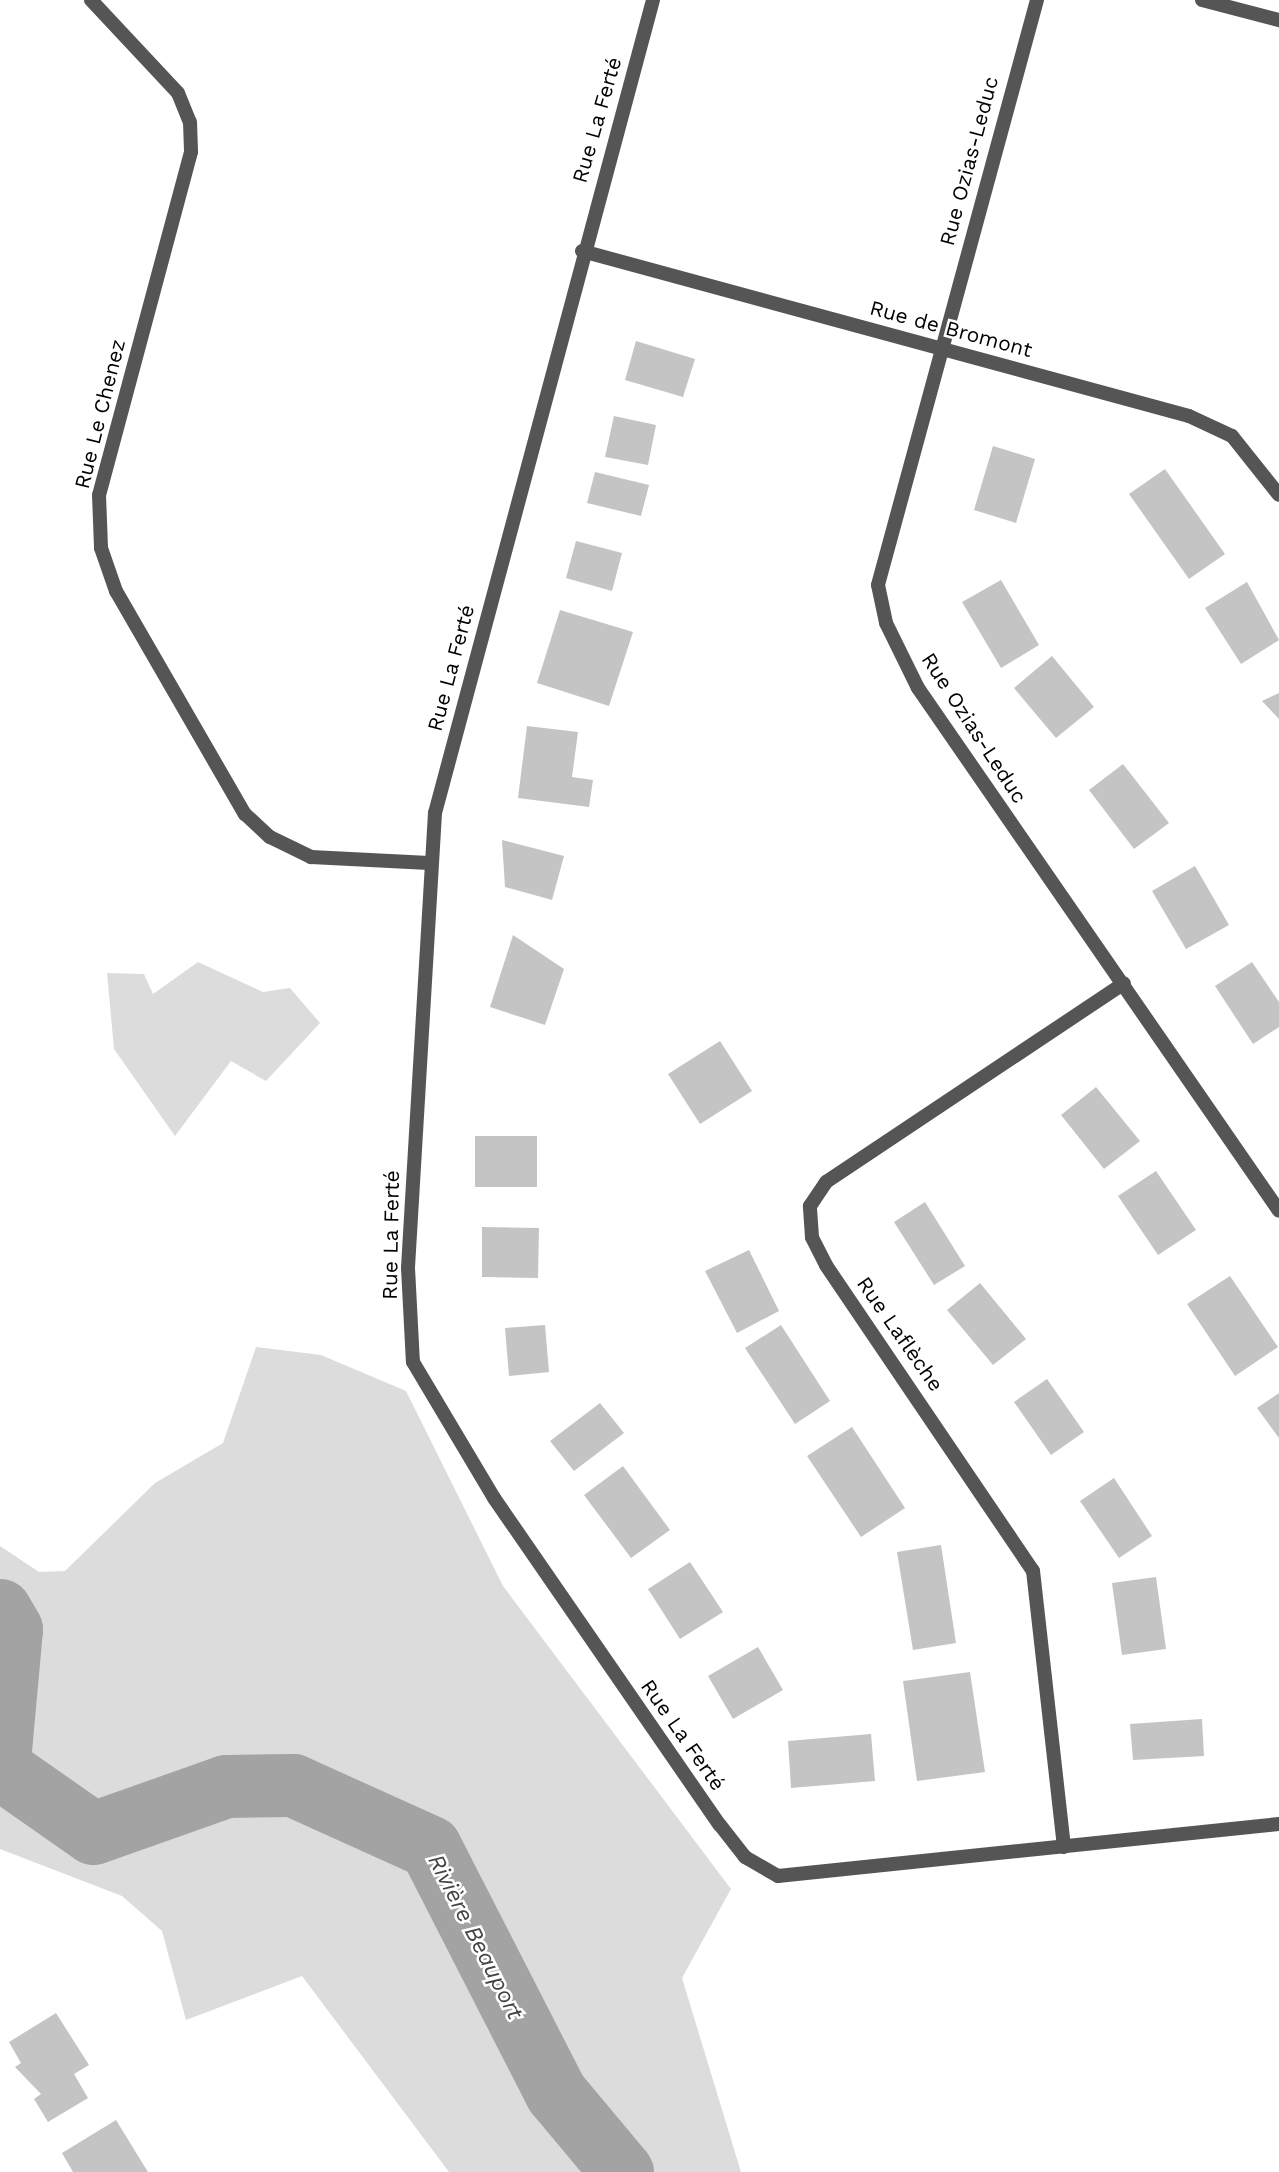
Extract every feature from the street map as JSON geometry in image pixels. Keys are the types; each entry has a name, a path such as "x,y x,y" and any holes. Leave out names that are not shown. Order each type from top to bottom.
{"street":[{"name":"Rue Le Chenez","path":"92,0 178,93 190,122 191,152 99,495 101,548 116,591 245,814 270,837 311,856 429,863"},
{"name":"Rue La Ferté","path":"653,0 582,251 435,813 429,863 408,1268 413,1362 494,1498 745,1857 778,1876 1279,1824"},
{"name":"Rue Ozias-Leduc","path":"1037,0 877,585 886,623 918,688 1279,1211"},
{"path":"1202,0 1279,20"},
{"name":"Rue de Bromont","path":"582,251 1189,416 1232,436 1279,495"},
{"name":"Rue Laflèche","path":"1064,1847 1033,1571 826,1265 812,1237 810,1206 825,1182 1124,983"}],"shaded area":[{"path":"198,962 263,992 290,988 320,1023 266,1081 231,1061 175,1136 114,1049 107,973 144,974 153,994"},
{"path":"256,1347 321,1355 406,1391 503,1586 731,1889 682,1978 741,2172 449,2172 302,1976 186,2020 162,1931 122,1896 0,1849 0,1546 39,1572 65,1571 155,1483 223,1443"}],"building":[{"path":"636,341 695,359 683,397 625,380"},
{"path":"614,416 656,425 648,465 605,457"},
{"path":"993,446 1035,459 1016,523 974,510"},
{"path":"1165,469 1225,554 1189,579 1129,494"},
{"path":"595,472 649,485 641,516 587,503"},
{"path":"576,541 622,553 612,591 566,578"},
{"path":"1001,580 1039,645 1001,668 962,602"},
{"path":"1247,582 1279,640 1241,664 1205,608"},
{"path":"560,610 633,632 609,706 537,683"},
{"path":"1052,656 1094,707 1056,738 1014,688"},
{"path":"1279,693 1279,719 1262,701"},
{"path":"527,726 578,732 572,777 593,780 589,807 518,798"},
{"path":"1123,764 1169,823 1134,849 1089,790"},
{"path":"502,840 564,856 552,900 505,887"},
{"path":"1195,866 1229,925 1186,949 1152,891"},
{"path":"513,935 564,969 545,1025 490,1007"},
{"path":"1252,962 1279,1002 1279,1027 1253,1044 1215,986"},
{"path":"720,1041 752,1091 700,1124 668,1074"},
{"path":"1096,1087 1140,1141 1104,1169 1061,1115"},
{"path":"475,1136 537,1136 537,1187 475,1187"},
{"path":"1156,1171 1196,1230 1158,1255 1118,1196"},
{"path":"925,1202 965,1266 934,1285 894,1222"},
{"path":"482,1227 539,1228 538,1278 482,1277"},
{"path":"749,1250 779,1311 737,1333 705,1271"},
{"path":"1230,1276 1278,1347 1235,1376 1187,1304"},
{"path":"980,1283 1026,1339 993,1365 947,1310"},
{"path":"545,1325 549,1372 509,1376 505,1328"},
{"path":"781,1325 830,1401 795,1424 745,1348"},
{"path":"1047,1379 1084,1432 1051,1455 1014,1402"},
{"path":"1279,1393 1279,1438 1257,1408"},
{"path":"600,1403 624,1433 574,1471 550,1441"},
{"path":"852,1427 905,1508 861,1537 807,1456"},
{"path":"623,1466 670,1530 631,1558 584,1495"},
{"path":"1114,1478 1152,1536 1119,1558 1080,1501"},
{"path":"941,1545 956,1643 913,1650 897,1552"},
{"path":"690,1562 723,1612 680,1639 648,1589"},
{"path":"1156,1577 1166,1649 1122,1655 1112,1583"},
{"path":"758,1647 783,1690 733,1719 708,1676"},
{"path":"970,1672 985,1772 917,1781 903,1681"},
{"path":"1202,1719 1204,1756 1133,1760 1130,1724"},
{"path":"871,1734 875,1781 791,1788 788,1741"},
{"path":"56,2013 89,2065 74,2074 88,2098 48,2122 34,2099 41,2094 15,2067 21,2063 9,2042"},
{"path":"116,2120 148,2172 73,2172 62,2153"}],"waterway":[{"name":"Rivière Beauport","path":"0,1610 11,1629 0,1750"},
{"name":"Rivière Beauport","path":"0,1768 93,1833 226,1786 293,1785 430,1847 556,2093 622,2172"}]}
